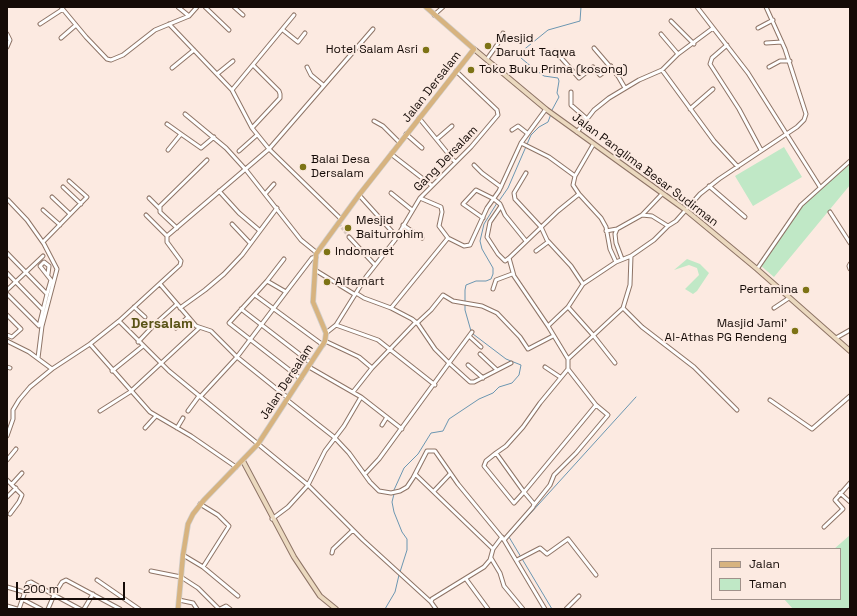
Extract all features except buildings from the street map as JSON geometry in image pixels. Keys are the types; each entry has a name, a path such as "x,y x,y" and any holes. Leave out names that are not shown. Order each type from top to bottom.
{"main road":[{"name":"Jalan Panglima Besar Sudirman","path":"426,7 546,109 593,145 687,210 850,351"},
{"name":"Jalan Dersalam","path":"178,609 183,555 188,524 200,504 258,444 324,343 326,333 313,302 316,255 359,195 474,49"},
{"path":"243,461 272,519 312,586 320,596 336,609"}],"street":[{"path":"178,7 189,16"},
{"path":"40,24 62,8 107,59 111,60 123,56 155,30 189,16 197,7"},
{"path":"205,7 229,30"},
{"path":"234,7 243,15"},
{"path":"434,15 442,7"},
{"path":"697,7 727,45 787,134 820,187"},
{"path":"548,326 568,307 583,284 616,262 631,256 654,240 687,210 700,194 710,186 797,127 804,120 806,114 790,61 766,7"},
{"path":"232,90 284,30 294,15"},
{"path":"758,28 773,20"},
{"path":"671,21 694,44"},
{"path":"169,24 232,90 252,128 269,149 340,222"},
{"path":"61,38 76,25"},
{"path":"577,132 587,119 609,98 625,88 662,70 678,54 694,44 713,28"},
{"path":"167,236 269,149 373,29"},
{"path":"284,30 298,42 305,33"},
{"path":"487,60 503,33"},
{"path":"7,34 10,40 7,47"},
{"path":"661,34 678,54"},
{"path":"766,44 782,42"},
{"path":"727,45 712,58 710,64 739,108 761,150"},
{"path":"594,48 611,66 625,88"},
{"path":"172,68 194,50"},
{"path":"555,51 579,78 593,67 600,75 611,66"},
{"path":"217,74 233,61"},
{"path":"769,67 780,61 790,61"},
{"path":"252,128 280,98 280,91 254,66"},
{"path":"307,67 311,75 323,85"},
{"path":"662,70 714,141 738,167"},
{"name":"Gang Dersalam","path":"326,333 336,325 355,294 397,236 420,198 431,185 471,147 498,115 497,110 456,71"},
{"path":"690,109 713,89"},
{"path":"571,92 571,105 587,119"},
{"path":"420,198 441,207 442,212 439,226 448,238 467,246 473,240 483,218 495,200 528,133 546,109"},
{"path":"185,114 214,137 246,170 301,240 316,255 312,258 273,308 237,357 188,411"},
{"path":"419,118 455,162"},
{"path":"374,121 383,126 400,143"},
{"path":"167,124 202,148 214,137"},
{"path":"437,139 452,126"},
{"path":"512,130 518,126 528,133"},
{"path":"168,150 181,134"},
{"path":"406,134 422,148"},
{"path":"238,151 257,135"},
{"path":"523,144 549,157 575,176"},
{"path":"593,145 575,176 574,185 579,194 601,218 610,249 616,262"},
{"path":"391,154 431,185"},
{"path":"160,208 162,202 207,160"},
{"path":"757,269 801,205 850,161"},
{"path":"474,165 482,173 501,186"},
{"path":"526,173 514,193 515,199 541,226 548,242 571,266 583,284"},
{"path":"43,242 87,197 69,181"},
{"path":"265,194 274,184"},
{"path":"710,186 744,218"},
{"path":"63,187 81,204"},
{"path":"483,218 464,206 463,202 477,189 501,205 505,214 526,241"},
{"path":"219,191 239,213 259,230"},
{"path":"391,193 412,210"},
{"path":"501,205 490,222 487,237 498,254 505,261 541,226 579,194"},
{"path":"606,231 617,229 642,215 662,194"},
{"path":"359,195 397,236"},
{"path":"52,197 70,214"},
{"path":"149,198 160,208 161,213 177,228"},
{"path":"8,200 27,220 43,242 57,269 42,326 38,358"},
{"path":"180,308 224,274 242,255 259,230 277,208"},
{"path":"44,210 60,225"},
{"path":"830,212 850,243"},
{"path":"7,436 13,419 13,410 30,387 52,369 90,344 119,321 180,265 181,261 167,242 167,236 146,215"},
{"path":"642,215 652,216 668,226"},
{"path":"232,224 250,243"},
{"path":"403,225 422,238"},
{"path":"617,229 615,234 616,243 622,259"},
{"path":"349,237 375,265"},
{"path":"391,308 426,263 448,238"},
{"path":"536,252 548,242"},
{"path":"7,253 47,294"},
{"path":"7,290 43,256"},
{"path":"568,359 623,308 630,285 631,256"},
{"path":"509,258 512,274 548,326 568,359 568,369 596,405 608,414 576,453 554,475 550,485 534,505 493,549 492,558 500,573 504,586 522,609"},
{"path":"284,259 267,281 229,323 301,379"},
{"path":"850,264 848,266 850,270"},
{"path":"315,270 355,294 391,308 416,323 435,349 470,382 474,382 511,364"},
{"path":"7,273 43,310"},
{"path":"7,294 38,326 51,280 48,274"},
{"path":"493,289 496,280 512,274"},
{"path":"267,281 286,292"},
{"path":"160,284 199,328 211,331 237,357 334,437 365,474 375,489 385,493 391,493 407,487 427,451 435,451 450,474 503,538 518,559 546,609"},
{"path":"255,294 324,343 358,357 372,368"},
{"path":"353,392 372,368 416,323 431,310 442,295 466,305 491,310 500,316 520,337 528,349 553,336"},
{"path":"774,308 789,298"},
{"path":"138,342 177,304"},
{"path":"134,307 145,317"},
{"path":"568,307 615,363"},
{"path":"623,308 642,327 694,367 737,410"},
{"path":"241,309 262,324 310,365 361,397 402,428"},
{"path":"7,315 21,329 12,337 7,335"},
{"path":"176,328 188,316"},
{"path":"119,321 138,342 162,364 308,485 353,530 431,602 436,609"},
{"path":"336,325 372,336 435,385"},
{"path":"100,411 130,392 162,364 199,328"},
{"path":"836,338 850,330"},
{"path":"365,474 435,385 472,332"},
{"path":"469,336 481,347"},
{"path":"7,341 16,344 52,369"},
{"path":"90,344 130,392 156,416 236,467"},
{"path":"112,371 143,346"},
{"path":"480,354 497,370"},
{"path":"468,365 483,378"},
{"path":"545,367 560,378"},
{"path":"568,369 523,427 506,446 486,461 484,466 514,504 596,405"},
{"path":"770,400 812,429 850,396"},
{"path":"272,519 288,506 308,485 325,451 334,437 344,426 361,397"},
{"path":"145,428 156,416"},
{"path":"382,425 387,417"},
{"path":"177,428 183,418"},
{"path":"7,460 16,449"},
{"path":"496,454 534,505"},
{"path":"12,484 22,473"},
{"path":"415,474 493,549"},
{"path":"434,491 450,474"},
{"path":"7,480 21,493 22,497 10,514"},
{"path":"824,527 843,509 835,501 840,493 850,483"},
{"path":"7,497 16,488"},
{"path":"840,493 850,502"},
{"path":"200,504 218,515 229,525 203,567"},
{"path":"332,553 333,549 353,530"},
{"path":"518,559 540,548 547,554 568,539 596,575"},
{"path":"183,555 203,567 238,596"},
{"path":"431,602 451,587 484,567 492,558"},
{"path":"151,571 181,577 198,588 220,609 226,606 230,609"},
{"path":"466,579 488,609"},
{"path":"48,609 62,582 66,580 120,609"},
{"path":"97,580 139,609"},
{"path":"7,606 18,609 27,584 31,582 80,609"},
{"path":"7,587 24,592"},
{"path":"84,609 93,594"},
{"path":"566,609 579,596"},
{"path":"22,599 41,609"},
{"path":"179,600 193,603 197,609"}],"green space":[{"path":"784,147 802,177 753,206 735,176"},
{"path":"850,161 850,185 774,277 760,265 801,205"},
{"path":"687,259 700,264 709,273 697,291 693,294 685,289 699,275 697,268 689,265 674,270"},
{"path":"850,535 850,609 793,609 785,600 841,600 841,548 835,548"}],"waterway":[{"path":"552,110 559,97 557,93 558,78 544,76 521,58 521,52 548,30 580,21 581,7"},
{"path":"499,201 508,188 531,135 539,127 548,122 551,114"},
{"path":"471,331 465,310 466,285 476,281 486,281 491,279 493,274 493,268 482,249 480,241 484,224 497,203"},
{"path":"394,490 404,468 418,454 431,433 443,431 449,419 479,399 493,393 499,387 512,383 519,375 521,365 506,359 473,334"},
{"path":"552,609 509,537 636,397"},
{"path":"394,494 392,502 394,512 402,532 407,539 407,550 400,572"},
{"path":"385,609 395,592 399,575"}],"tunnel":[{"path":"339,224 349,237"}],"place":[{"name":"Mesjid Daruut Taqwa","path":"488,46"},
{"name":"Hotel Salam Asri","path":"426,50"},
{"name":"Toko Buku Prima (kosong)","path":"471,70"},
{"name":"Balai Desa Dersalam","path":"303,167"},
{"name":"Mesjid Baiturrohim","path":"348,228"},
{"name":"Indomaret","path":"327,252"},
{"name":"Alfamart","path":"327,282"},
{"name":"Pertamina","path":"806,290"},
{"name":"Masjid Jami' Al-Athas PG Rendeng","path":"795,331"}],"district":[{"name":"Dersalam","path":"162,324"}]}
